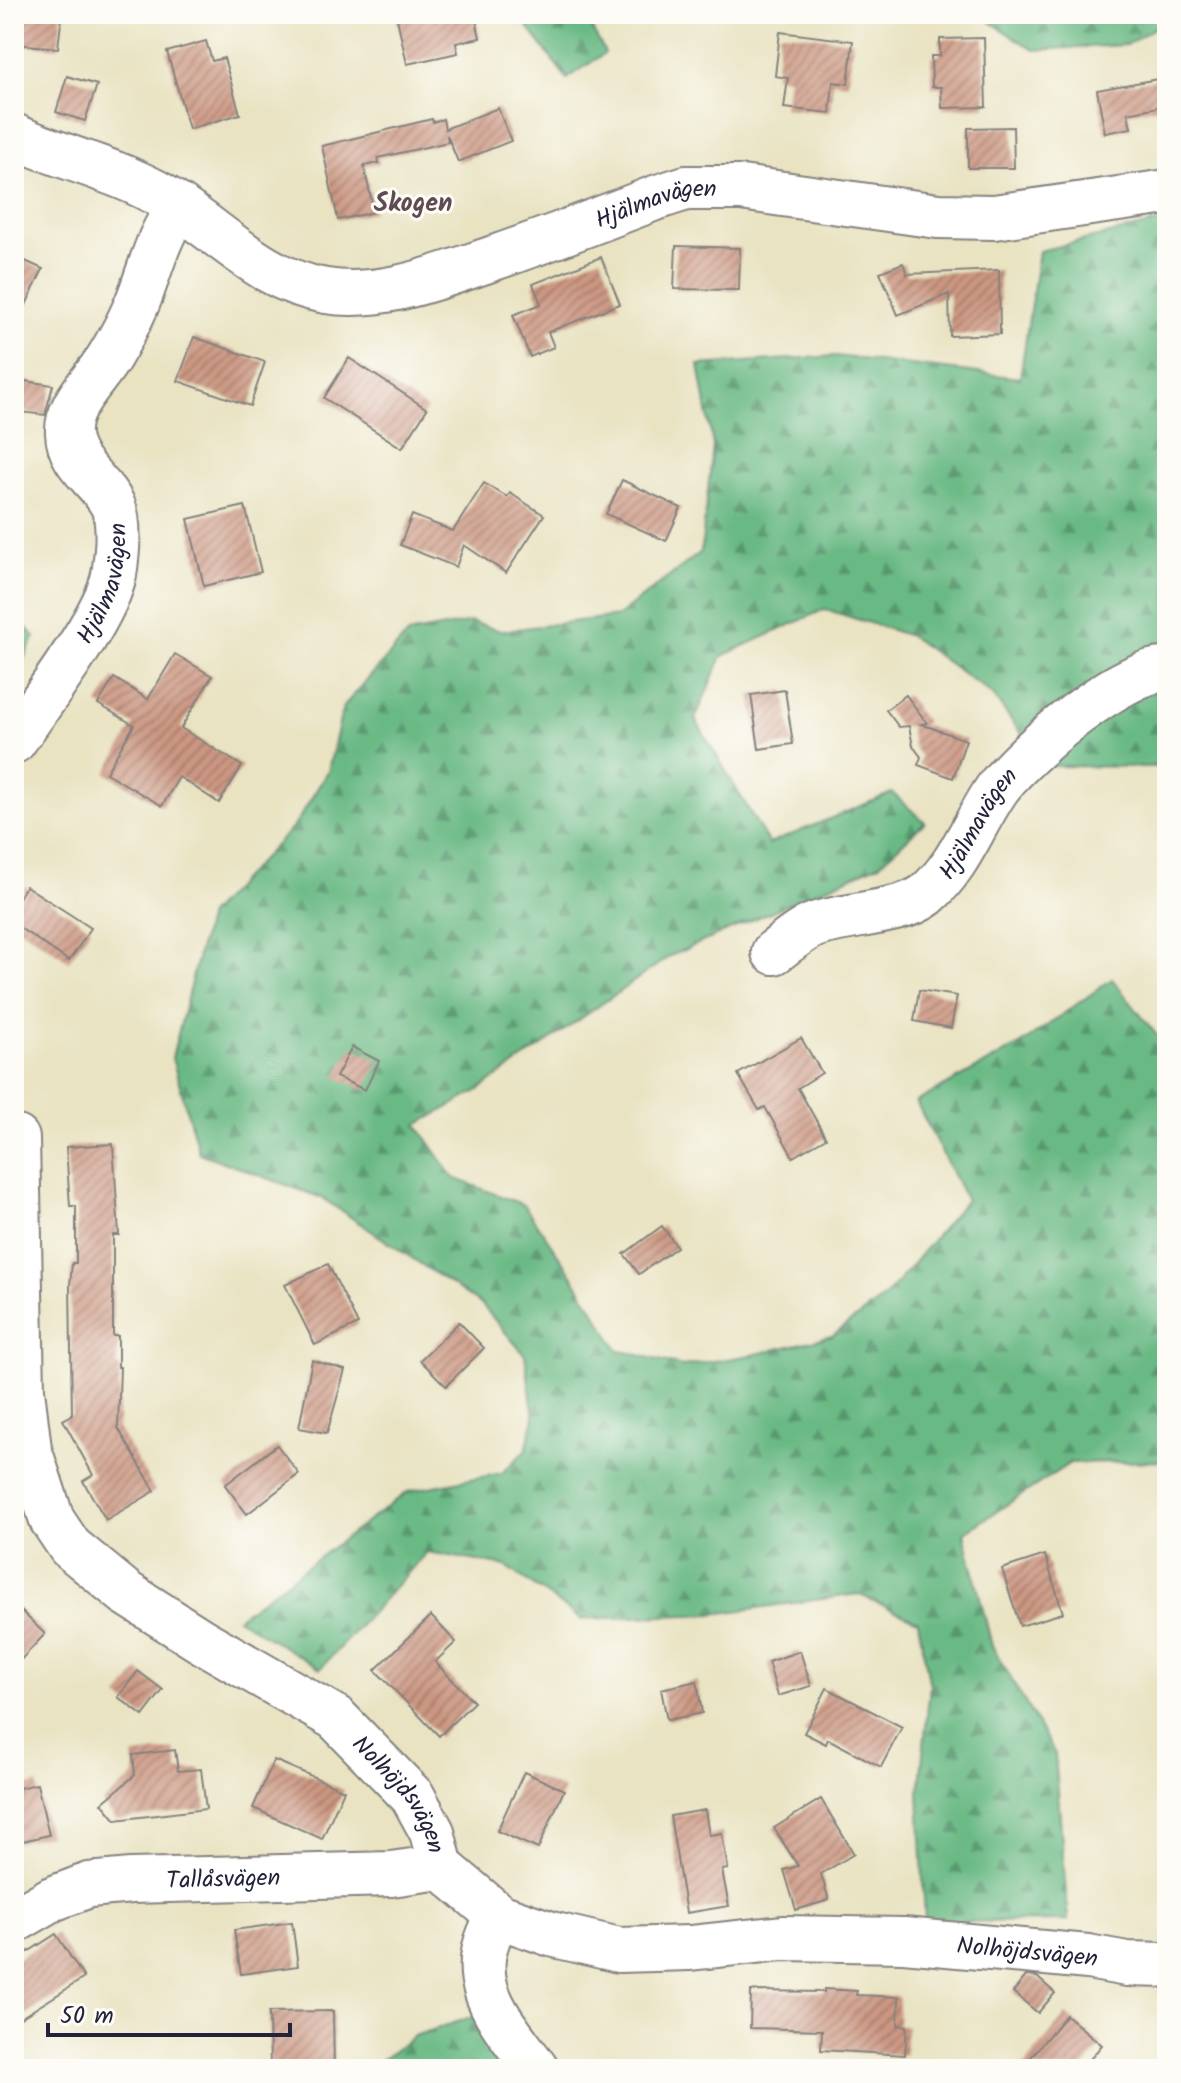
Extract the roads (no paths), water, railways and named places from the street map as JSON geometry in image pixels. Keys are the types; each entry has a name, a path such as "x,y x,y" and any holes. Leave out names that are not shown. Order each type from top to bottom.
{"street":[{"name":"Hjälmavägen","path":"14,136 125,177 180,207 243,256 273,273 324,291 368,294 455,272 686,188 741,188 925,215 966,217 994,217 1167,192"},
{"name":"Hjälmavägen","path":"14,741 95,618 113,578 117,535 113,505 85,473 73,452 67,432 71,413 116,345 135,309 169,220 180,207"},
{"name":"Hjälmavägen","path":"774,952 817,923 894,907 924,897 965,845 998,788 1069,718 1155,669 1167,670"},
{"name":"Nolhöjdsvägen","path":"17,1138 22,1391 29,1449 52,1520 70,1547 126,1593 200,1640 336,1718 413,1797 432,1832 441,1867 499,1916 551,1934 619,1950 690,1948 783,1938 904,1940 1088,1957 1127,1964 1167,1965"},
{"name":"Tallåsvägen","path":"14,1921 52,1899 89,1885 187,1879 391,1874 441,1867"},
{"path":"499,1916 488,1933 483,1969 484,1991 491,2008 536,2069"}],"district":[{"name":"Skogen","path":"413,202"}]}
